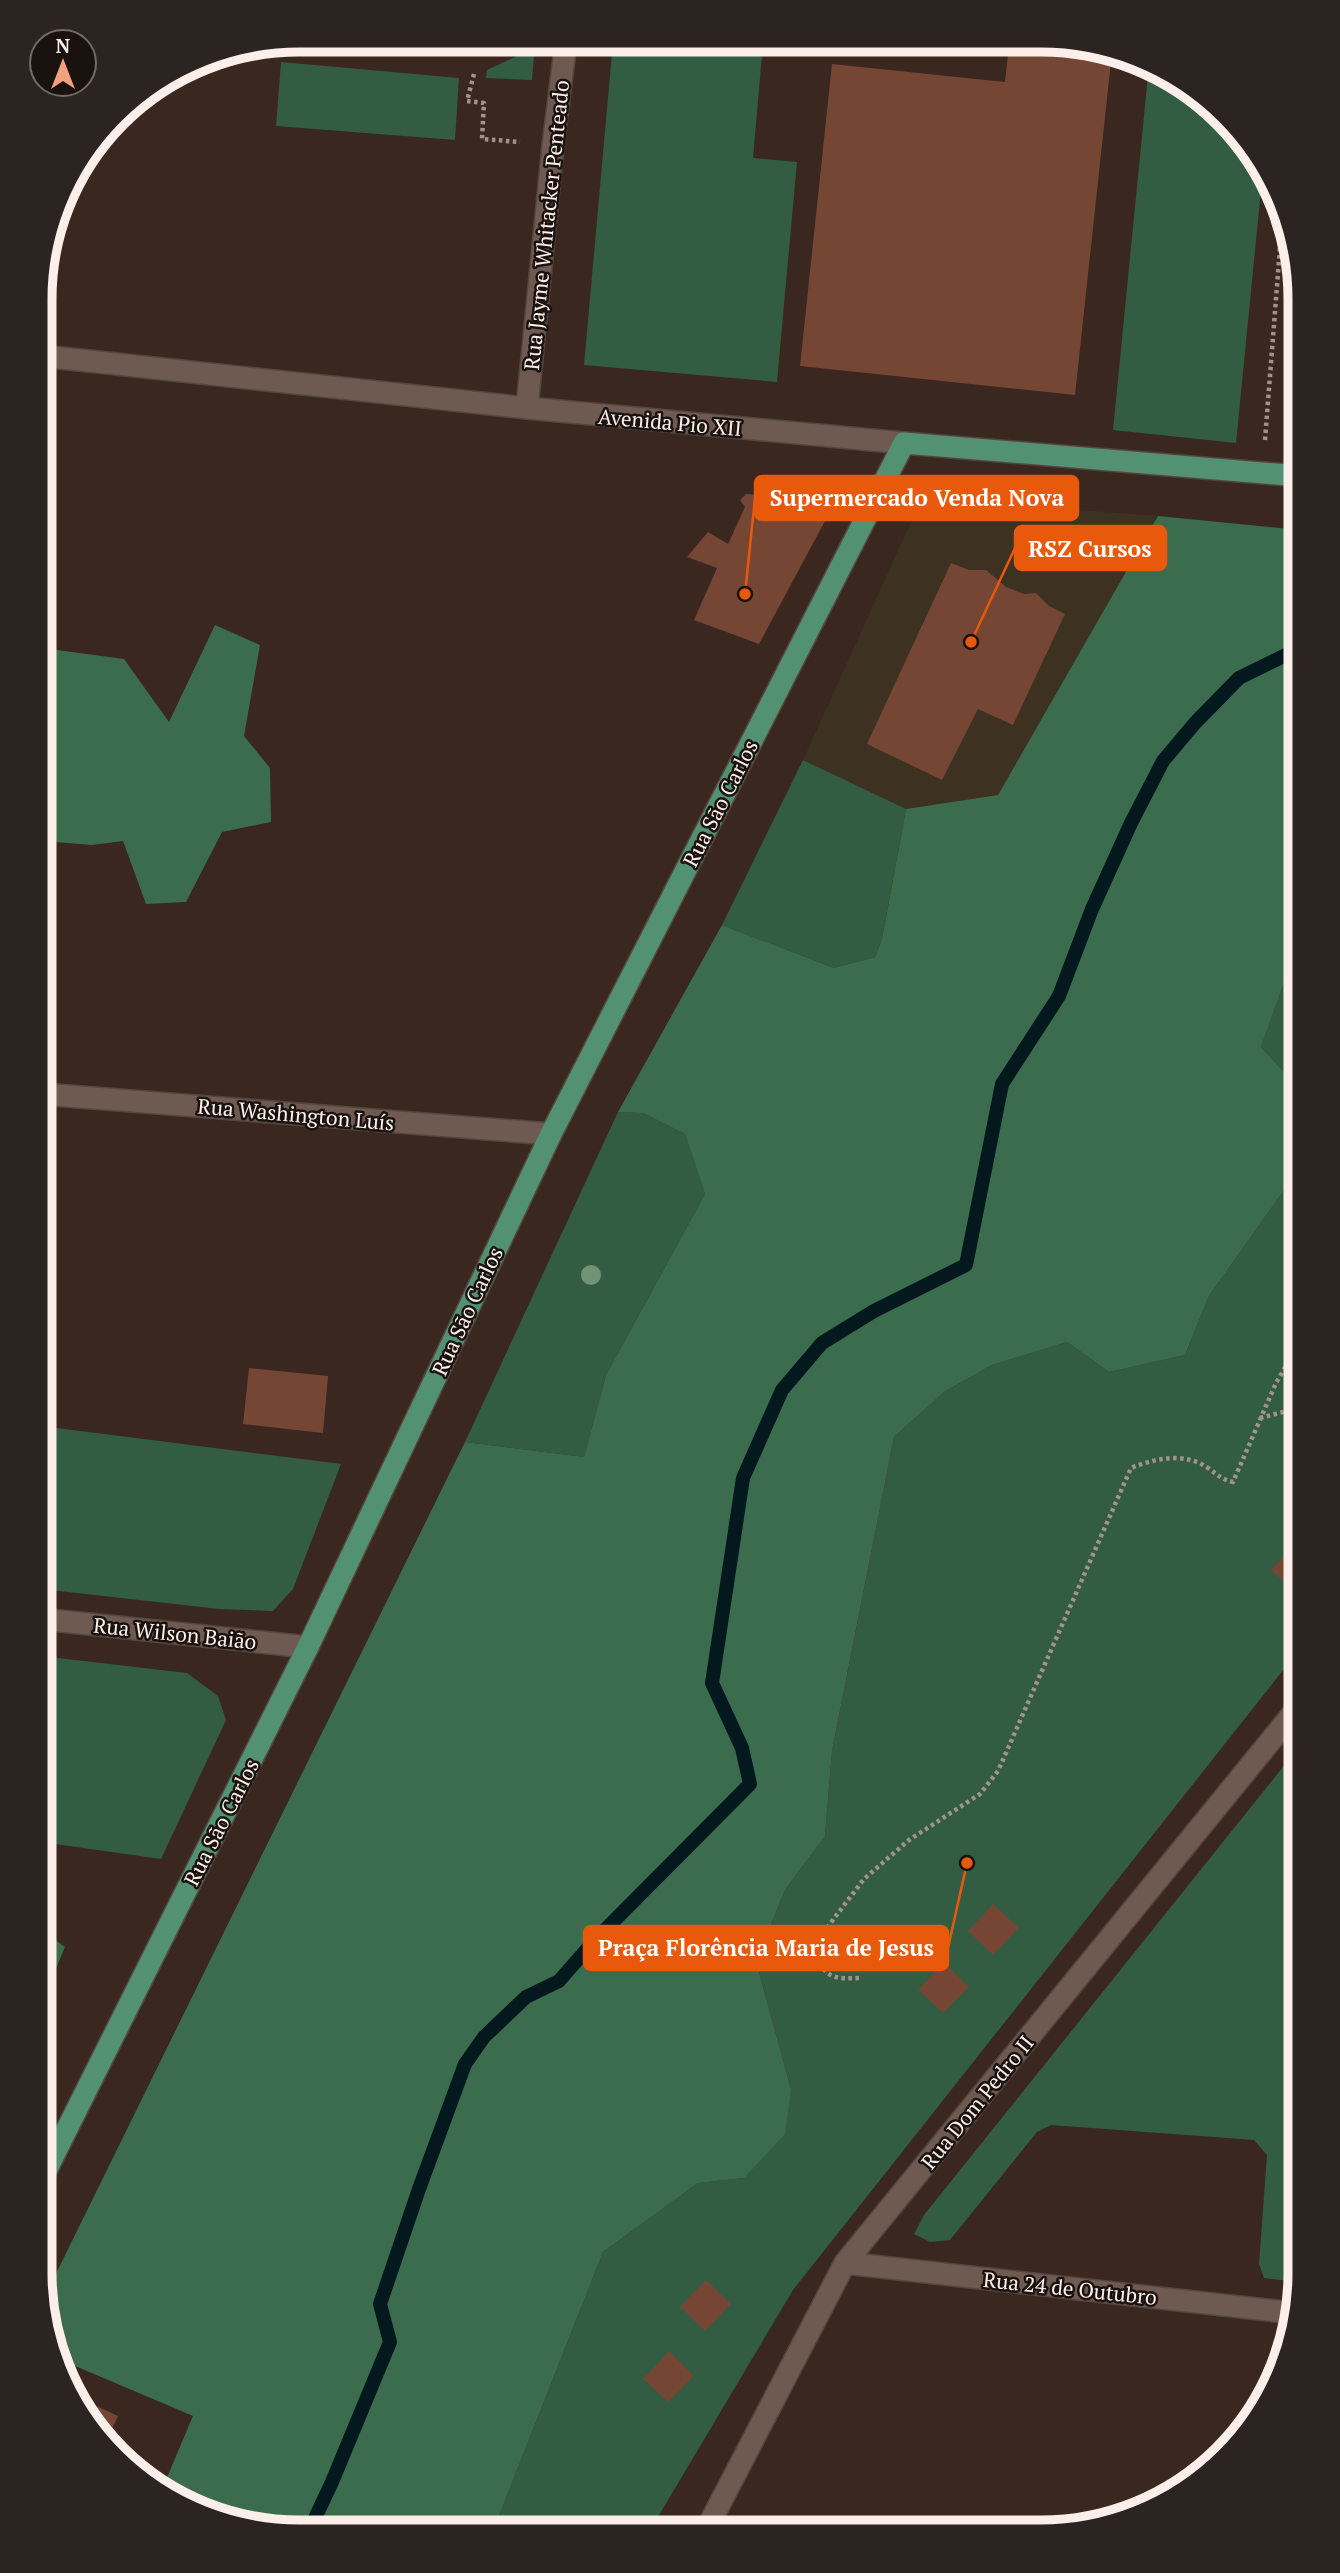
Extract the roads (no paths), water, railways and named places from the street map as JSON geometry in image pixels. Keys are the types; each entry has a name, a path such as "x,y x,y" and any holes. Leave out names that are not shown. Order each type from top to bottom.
{"main road":[{"name":"Avenida Pio XII","path":"904,443 1288,475"},
{"name":"Rua São Carlos","path":"52,2159 308,1647 551,1134 904,443"}],"street":[{"name":"Rua Jayme Whitacker Penteado","path":"527,408 565,53"},
{"name":"Avenida Pio XII","path":"52,357 527,408 904,443"},
{"name":"Rua Washington Luís","path":"52,1095 551,1134"},
{"name":"Rua Wilson Baião","path":"52,1620 308,1647"},
{"name":"Rua Dom Pedro II","path":"711,2520 845,2263 1287,1720"},
{"name":"Rua 24 de Outubro","path":"845,2263 1284,2313"}],"waterway":[{"path":"314,2520 390,2342 380,2304 465,2064 484,2037 526,1997 559,1981 595,1940 750,1784 742,1748 712,1683 743,1478 782,1390 822,1343 874,1311 966,1265 1002,1084 1059,996 1092,909 1163,761 1239,678 1288,654"}],"place":[{"name":"Supermercado Venda Nova","path":"745,594"},
{"name":"RSZ Cursos","path":"971,642"},
{"name":"Praça Florência Maria de Jesus","path":"967,1863"}]}
